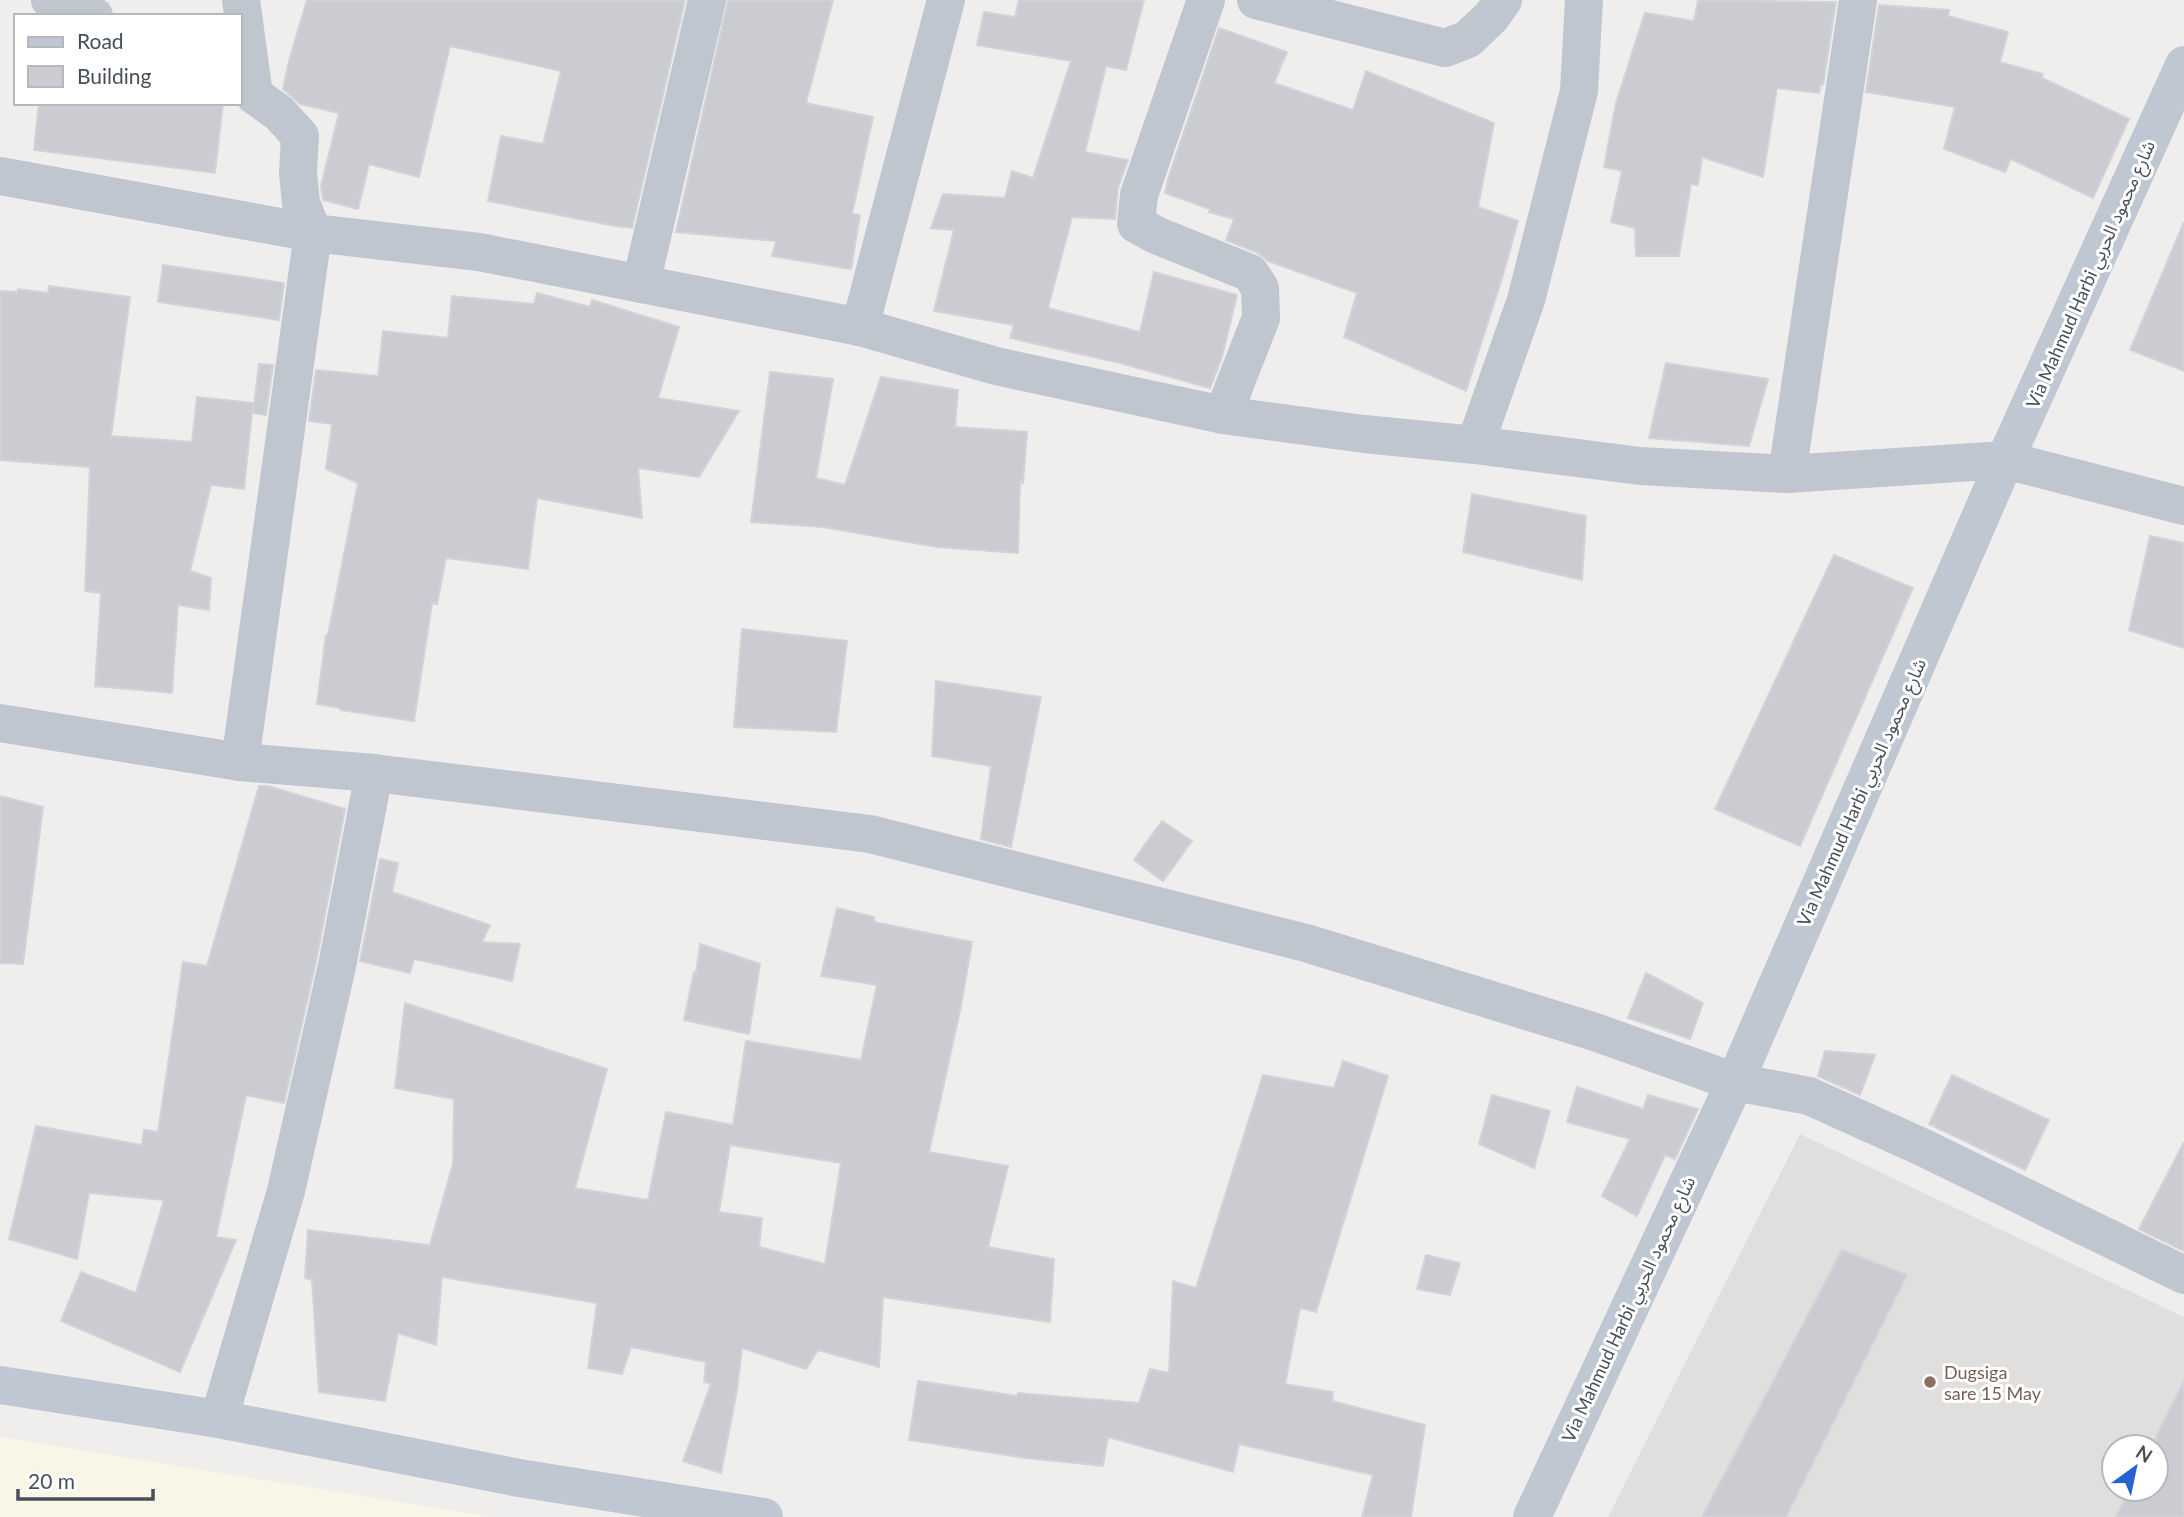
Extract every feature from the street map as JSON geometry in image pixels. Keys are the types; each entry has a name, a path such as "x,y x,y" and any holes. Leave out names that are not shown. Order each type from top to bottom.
{"street":[{"path":"50,0 55,6 86,14"},
{"path":"641,284 707,0"},
{"path":"860,327 946,0"},
{"path":"1206,0 1139,195 1136,224 1156,235 1250,273 1260,288 1261,318 1223,415"},
{"path":"1256,0 1446,48 1468,39 1491,17 1503,0"},
{"path":"1475,446 1526,300 1579,91 1584,0"},
{"path":"1787,474 1858,0"},
{"path":"240,762 313,233 301,203 298,173 300,136 279,113 247,87 242,25"},
{"name":"Via Mahmud Harbi شارع محمود الحربي","path":"1532,1517 1735,1082 2005,460 2184,65"},
{"path":"0,176 313,233 479,252 860,327 996,366 1223,415 1640,466 1787,474 2005,460 2184,506"},
{"path":"0,723 240,762 374,773 870,834 1306,943 1595,1032 1735,1082 1809,1096 1922,1147 2184,1275"},
{"path":"219,1419 286,1191 337,966 374,773"},
{"path":"0,1385 219,1419 519,1478 764,1517"}],"shaded area":[{"name":"Dugsiga sare 15 May","path":"1800,1134 2184,1317 2184,1517 1608,1517"},
{"path":"0,1437 491,1517 0,1517"}],"building":[{"path":"307,0 685,0 632,228 488,201 501,136 543,144 561,71 450,46 419,177 369,164 358,209 323,200 321,186 339,113 300,104 283,89"},
{"path":"728,0 833,0 806,103 873,117 852,214 860,215 851,269 772,256 776,241 676,232"},
{"path":"1019,0 1144,0 1126,70 1106,66 1085,152 1128,160 1118,188 1115,219 1072,217 1048,308 1140,332 1154,272 1237,295 1222,357 1210,388 1120,363 1010,338 1014,325 934,311 954,230 931,228 943,194 1005,198 1012,171 1033,178 1071,61 977,45 984,12 1015,17"},
{"path":"1698,0 1836,2 1823,85 1821,84 1819,93 1777,88 1763,177 1702,157 1698,185 1691,184 1679,256 1636,256 1635,228 1611,222 1622,171 1604,167 1616,103 1645,13 1694,21"},
{"path":"1879,5 1949,10 1948,16 2008,32 2000,62 2043,74 2042,78 2129,119 2093,198 2011,159 2005,172 1944,149 1955,107 1866,92"},
{"path":"1219,28 1287,52 1274,83 1353,110 1366,71 1494,123 1478,207 1518,221 1466,391 1344,337 1357,293 1268,261 1258,253 1226,240 1234,219 1209,212 1210,209 1165,193"},
{"path":"39,105 223,105 215,173 34,150"},
{"path":"2184,222 2184,371 2130,350"},
{"path":"163,265 284,283 279,320 158,302"},
{"path":"49,286 130,297 111,436 192,442 197,397 253,403 244,489 211,485 190,571 211,578 209,610 178,605 172,693 95,686 101,593 85,591 90,467 0,460 0,291 17,292 18,289 48,293"},
{"path":"537,293 590,307 592,300 679,327 658,398 739,411 699,477 638,468 642,518 537,498 528,569 446,558 437,604 432,603 414,721 317,704 326,635 358,483 326,469 332,424 309,421 316,370 378,376 383,331 448,338 452,296 534,304"},
{"path":"1666,363 1768,379 1749,446 1649,438"},
{"path":"259,364 273,365 266,415 253,413"},
{"path":"770,372 833,379 816,478 845,485 881,377 958,390 955,427 1027,432 1023,483 1020,482 1018,553 937,547 823,527 751,522"},
{"path":"1472,494 1586,516 1582,580 1463,552"},
{"path":"2150,536 2184,543 2184,648 2129,630"},
{"path":"1834,555 1913,588 1800,846 1715,809"},
{"path":"742,629 847,641 836,732 734,727"},
{"path":"936,681 1041,697 1011,847 981,839 991,766 932,756"},
{"path":"259,786 268,786 345,809 316,962 284,1103 246,1095 216,1237 236,1240 180,1372 61,1321 81,1272 136,1293 164,1200 89,1193 77,1259 9,1239 36,1126 142,1145 144,1130 158,1132 183,962 207,966"},
{"path":"0,796 43,807 23,964 0,963"},
{"path":"1162,821 1192,841 1163,881 1134,860"},
{"path":"380,859 398,863 392,892 490,925 482,942 520,944 512,981 414,959 410,973 360,961"},
{"path":"837,908 874,917 874,922 972,942 929,1152 1008,1166 988,1247 1054,1259 1050,1322 883,1297 879,1367 818,1350 806,1369 742,1348 721,1473 683,1461 711,1384 704,1382 706,1362 631,1347 622,1374 588,1368 597,1303 442,1277 436,1345 398,1333 385,1401 319,1392 312,1280 305,1278 308,1230 430,1245 453,1164 454,1099 395,1088 405,1003 607,1069 575,1188 648,1200 666,1112 733,1125 746,1041 861,1060 877,985 821,976","holes":["730,1145 841,1163 825,1264 759,1247 762,1218 719,1212"]},
{"path":"700,944 760,964 749,1034 684,1020"},
{"path":"1646,973 1703,1003 1690,1039 1628,1018"},
{"path":"1825,1051 1875,1055 1860,1095 1818,1076"},
{"path":"1343,1061 1388,1076 1316,1312 1300,1308 1285,1384 1333,1392 1332,1401 1425,1425 1411,1517 1362,1517 1373,1475 1239,1444 1233,1472 1108,1437 1103,1466 1026,1458 909,1440 918,1381 1017,1396 1018,1393 1139,1403 1150,1369 1169,1373 1173,1281 1196,1288 1263,1075 1334,1088"},
{"path":"1952,1075 2049,1120 2025,1170 1929,1124"},
{"path":"1577,1087 1643,1109 1648,1095 1698,1109 1675,1159 1665,1155 1637,1216 1602,1196 1630,1139 1567,1122"},
{"path":"1492,1095 1550,1111 1534,1168 1479,1144"},
{"path":"2184,1142 2184,1251 2139,1229"},
{"path":"1842,1250 1907,1275 1786,1517 1702,1517"},
{"path":"1426,1255 1460,1263 1450,1295 1417,1289"},
{"path":"2184,1381 2184,1517 2116,1517 2123,1503 2170,1503 2170,1433 2158,1433"}],"place":[{"name":"Dugsiga sare 15 May","path":"1930,1382"}]}
